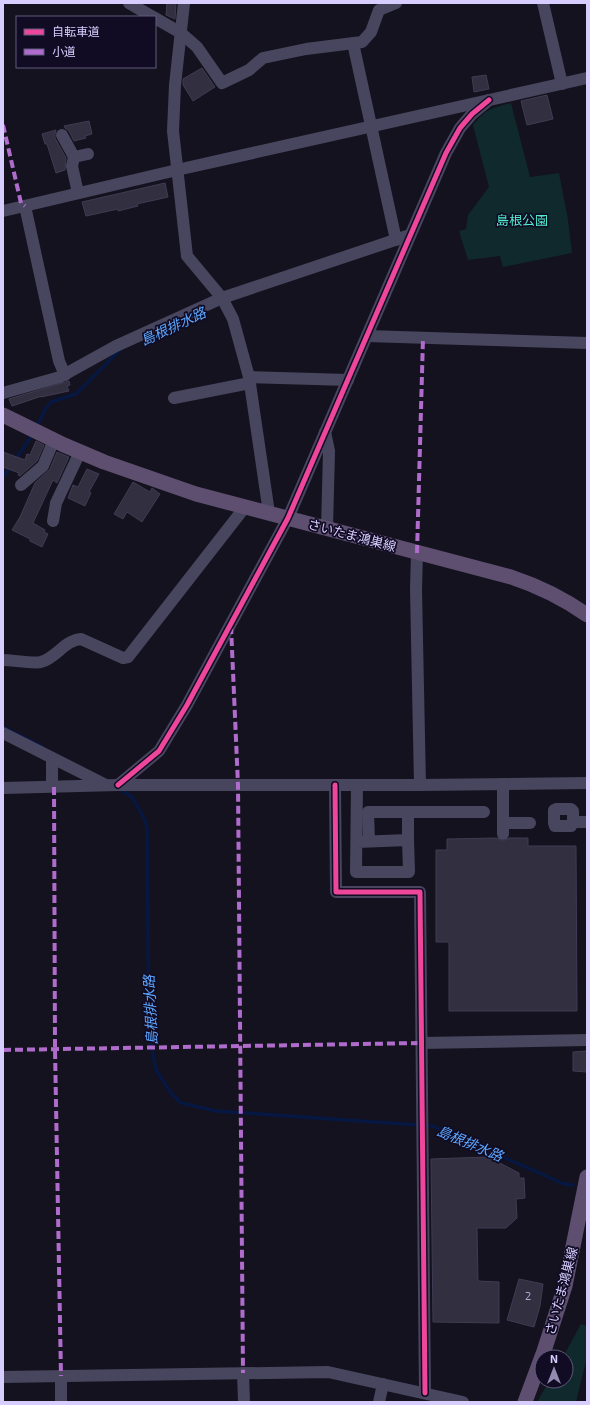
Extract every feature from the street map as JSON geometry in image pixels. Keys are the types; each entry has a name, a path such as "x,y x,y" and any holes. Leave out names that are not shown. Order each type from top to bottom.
{"main road":[{"name":"さいたま鴻巣線","path":"3,415 80,452 152,479 196,494 532,584 556,595 587,615"},
{"name":"さいたま鴻巣線","path":"525,1402 544,1351 565,1286 587,1177"}],"street":[{"path":"129,3 151,16"},
{"path":"184,3 175,85 173,131 186,256 225,302 233,319 250,380 269,513"},
{"path":"156,19 181,33 198,47 222,83 249,70 264,58 306,49 362,42 371,32 379,10 396,3"},
{"path":"543,3 562,84"},
{"path":"353,43 396,240"},
{"path":"3,211 177,170 587,78"},
{"path":"113,786 159,750 187,705 288,518 446,153 460,128 472,114 489,100"},
{"path":"62,135 74,157 72,166 78,193"},
{"path":"74,157 88,154"},
{"path":"25,206 59,361 65,375"},
{"path":"3,393 65,375 116,346 225,302 410,235"},
{"path":"368,336 587,343"},
{"path":"174,398 250,380 348,380"},
{"path":"325,432 328,450 326,529"},
{"path":"21,485 43,466 54,440"},
{"path":"53,521 56,503 80,452"},
{"path":"3,660 40,663 54,655 74,639 81,638 123,658 128,657 245,507"},
{"path":"417,553 416,597 420,785"},
{"path":"3,733 52,758 113,786"},
{"path":"52,758 52,783 54,787"},
{"path":"3,788 587,783"},
{"path":"503,784 503,829 530,823"},
{"path":"335,785 336,892 420,892 425,1393"},
{"path":"357,785 356,872 409,872 408,812"},
{"path":"370,841 368,812 484,812"},
{"path":"573,822 587,822"},
{"path":"357,842 408,840"},
{"path":"421,1043 587,1040"},
{"path":"3,1376 328,1372 463,1402"},
{"path":"243,1373 244,1402"},
{"path":"61,1376 61,1402"},
{"path":"379,1402 383,1384"}],"green space":[{"name":"島根公園","path":"511,103 530,177 559,173 568,220 572,253 503,267 500,256 468,260 459,231 466,229 468,215 489,187 473,125 486,112 499,106"},
{"path":"581,1324 587,1326 587,1357 576,1402 537,1402 544,1389 574,1389 574,1349 567,1349"}],"building":[{"path":"167,3 176,3 175,19 166,15"},
{"path":"202,68 215,87 193,101 183,85 183,79"},
{"path":"486,75 489,89 474,92 472,77"},
{"path":"547,95 553,119 527,125 521,101"},
{"path":"89,121 92,134 85,136 86,138 74,141 69,131 64,126"},
{"path":"56,130 55,138 66,158 65,170 56,173 47,144 45,144 42,134"},
{"path":"165,183 168,197 137,204 138,206 118,211 118,209 86,216 82,202"},
{"path":"69,381 70,385 67,386 69,391 41,397 42,396 12,406 9,399"},
{"path":"36,441 44,445 37,461 20,476 18,475 19,473 3,467 3,452 25,460 27,454 30,455"},
{"path":"57,452 69,457 57,483 53,480 33,523 45,530 44,532 48,534 42,547 12,530 20,517 35,483 50,469"},
{"path":"87,469 99,474 89,492 91,493 85,506 68,498 73,485 78,487"},
{"path":"133,482 150,492 152,488 160,494 142,522 127,512 123,519 114,514"},
{"path":"497,838 503,841 509,838 528,838 528,846 576,846 577,1011 449,1011 449,942 436,942 436,850 447,850 447,839"},
{"path":"587,1051 587,1072 573,1071 573,1052"},
{"path":"488,1157 519,1173 519,1178 524,1178 525,1198 516,1199 517,1218 506,1228 477,1228 478,1281 499,1282 499,1323 433,1322 431,1159"},
{"path":"519,1279 543,1284 540,1306 534,1327 507,1320"}],"waterway":[{"name":"島根排水路","path":"36,428 46,408 51,402 76,394 121,349"},
{"name":"島根排水路","path":"15,460 33,434"},
{"name":"島根排水路","path":"3,477 11,466"},
{"name":"島根排水路","path":"3,727 43,747"},
{"name":"島根排水路","path":"120,789 132,797 144,818 147,828 149,1035 156,1070 171,1093 181,1103 216,1111 433,1126 564,1184 573,1185"}],"marked path":[{"path":"3,125 21,203 25,206"},
{"path":"417,553 423,338"},
{"path":"231,626 238,785 243,1373"},
{"path":"54,787 55,1049 61,1376"},
{"path":"3,1050 421,1043"}],"cycle path":[{"path":"118,785 159,751 187,705 288,518 446,153 460,128 472,114 489,100"},
{"path":"335,785 336,892 420,892 425,1393"}]}
